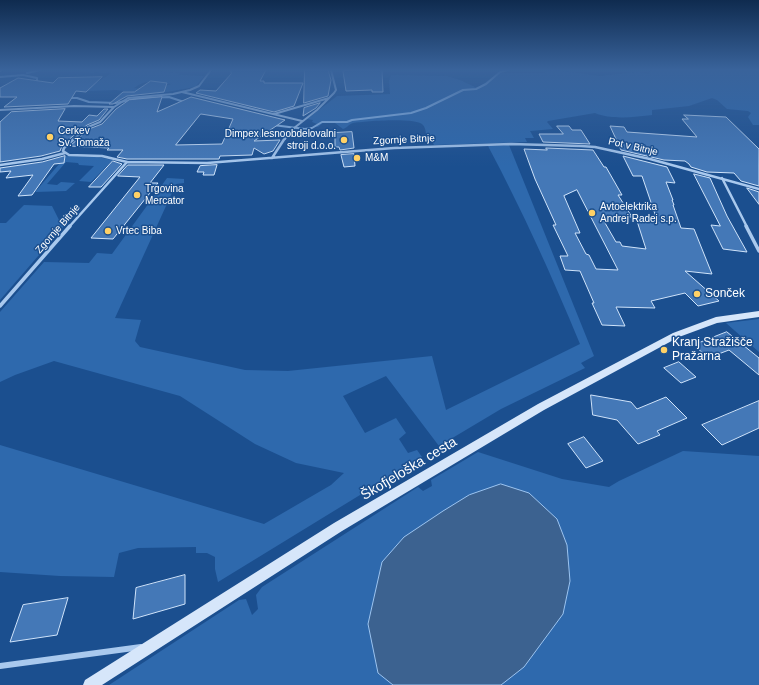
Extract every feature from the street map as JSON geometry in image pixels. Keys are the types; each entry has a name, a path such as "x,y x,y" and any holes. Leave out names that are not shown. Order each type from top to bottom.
{"street":[{"path":"0,165 42,159 65,152 63,151 64,148 79,134 88,127 100,122 116,106 122,102"},
{"path":"223,102 302,121"},
{"path":"273,114 315,102"},
{"path":"272,158 292,129 326,102"},
{"path":"0,110 74,106 116,106"},
{"name":"Zgornje Bitnje","path":"65,152 68,155 108,157 127,162 207,163 394,148 538,144"},
{"name":"Pot v Bitnje","path":"538,144 595,147 650,159 759,189"},
{"name":"Zgornje Bitnje","path":"0,306 127,162"},
{"path":"722,178 759,251"},
{"name":"Škofjeloška cesta","path":"90,685 338,527 541,407 676,335 716,320 759,314"},
{"path":"0,666 154,645"}],"shaded area":[{"path":"329,102 701,102 689,106 652,110 652,115 608,117 595,113 548,121 547,122 553,129 530,131 534,138 525,138 527,142 434,145 432,141 427,140 423,125 412,121 368,121 353,123 343,129 335,123 324,122 318,127 315,127 317,124 312,122 313,120 307,119"},
{"path":"719,102 759,102 759,125 753,125 748,117 751,113 748,111 727,109"},
{"path":"509,145 594,356 581,363 585,368 501,409 439,446 386,376 343,396 365,433 396,418 406,433 399,439 408,453 417,450 422,457 218,582 215,569 215,557 207,553 196,553 196,547 138,548 119,553 114,577 60,576 0,572 0,445 264,524 331,485 344,473 296,463 255,444 180,396 54,361 0,382 0,312 44,262 89,263 97,253 112,254 167,178 184,179 184,183 176,184 115,318 141,320 135,341 140,347 245,370 288,371 432,356 446,410 580,344 559,293 513,194 488,146"},
{"path":"61,156 97,157 113,160 91,182 79,181 94,166 66,162 47,184 57,185 61,182 75,183 66,191 35,192 60,163"},
{"path":"24,205 52,206 61,224 65,225 0,300 0,223 6,223"},
{"path":"759,319 759,352 726,323"},
{"path":"683,451 759,456 759,685 109,685 239,600 246,599 252,615 258,609 256,595 262,587 418,487 423,491 432,486 431,480 478,452 562,479 609,487"},
{"path":"501,484 529,493 557,519 567,545 570,581 563,614 524,667 501,685 393,685 378,673 368,624 382,562 404,537 443,511 469,495"}],"building":[{"path":"11,102 69,102 68,104 4,107"},
{"path":"126,102 160,102 157,112 180,102 211,102 285,120 254,141 280,140 273,151 264,154 254,148 252,155 220,156 219,159 127,159 117,157 123,150 107,150 109,148 70,146 89,129 102,124 116,109","holes":["201,114 233,119 222,144 176,145"]},
{"path":"233,102 296,102 294,106 274,112"},
{"path":"320,103 316,108 303,116 304,108"},
{"path":"65,109 58,121 82,122 89,115 97,116 104,109 108,109 99,120 87,125 73,136 62,146 60,151 41,156 0,162 0,122 11,112"},
{"path":"684,115 726,117 759,149 759,186 741,181 734,173 707,172 691,167 685,161 664,160 621,150 610,126 624,127 627,132 697,137 682,119 688,119"},
{"path":"557,126 569,126 572,130 581,130 590,144 543,142 539,134 563,134"},
{"path":"352,132 354,148 340,150 339,147 335,147 335,133"},
{"path":"546,148 593,150 604,167 606,167 622,195 618,195 632,217 601,216 616,242 620,242 622,246 646,249 637,221 658,223 642,176 633,176 623,156 667,167 675,183 666,182 681,228 694,229 712,274 685,271 719,301 698,306 685,293 651,301 655,308 616,307 625,326 602,325 580,271 565,270 560,256 568,256 553,225 556,225 535,179 524,149 547,150","holes":["577,190 618,270 596,269 575,233 580,233 564,196"]},
{"path":"354,154 355,166 344,167 341,155"},
{"path":"65,156 64,163 54,164 32,195 18,196 33,175 6,178 11,171 0,172 0,168 42,162"},
{"path":"113,161 122,164 101,187 89,187"},
{"path":"128,165 164,165 150,183 158,183 113,239 91,238 140,177 118,176"},
{"path":"217,165 214,175 203,175 204,172 197,172 200,166"},
{"path":"694,174 710,178 727,216 747,252 723,249 711,225 720,226"},
{"path":"747,188 759,192 759,204"},
{"path":"727,332 759,358 759,375 729,350 708,358 694,345"},
{"path":"679,362 696,377 681,383 664,368"},
{"path":"591,395 631,402 637,409 666,397 687,418 657,431 660,435 638,444 617,420 593,415"},
{"path":"759,401 759,428 722,445 702,425"},
{"path":"584,437 603,461 586,468 568,444"},
{"path":"185,575 185,604 133,619 136,588"},
{"path":"68,598 57,635 10,642 23,605"}],"waterway":[{"path":"89,102 121,102"},
{"path":"273,125 305,129 312,128 322,122 347,122 352,120 411,113 438,102"}],"place":[{"name":"Cerkev Sv. Tomaža","path":"50,137"},
{"name":"Dimpex lesnoobdelovalni stroji d.o.o.","path":"344,140"},
{"name":"M&M","path":"357,158"},
{"name":"Trgovina Mercator","path":"137,195"},
{"name":"Avtoelektrika Andrej Radej s.p.","path":"592,213"},
{"name":"Vrtec Biba","path":"108,231"},
{"name":"Sonček","path":"697,294"},
{"name":"Kranj Stražišče Pražarna","path":"664,350"}]}
